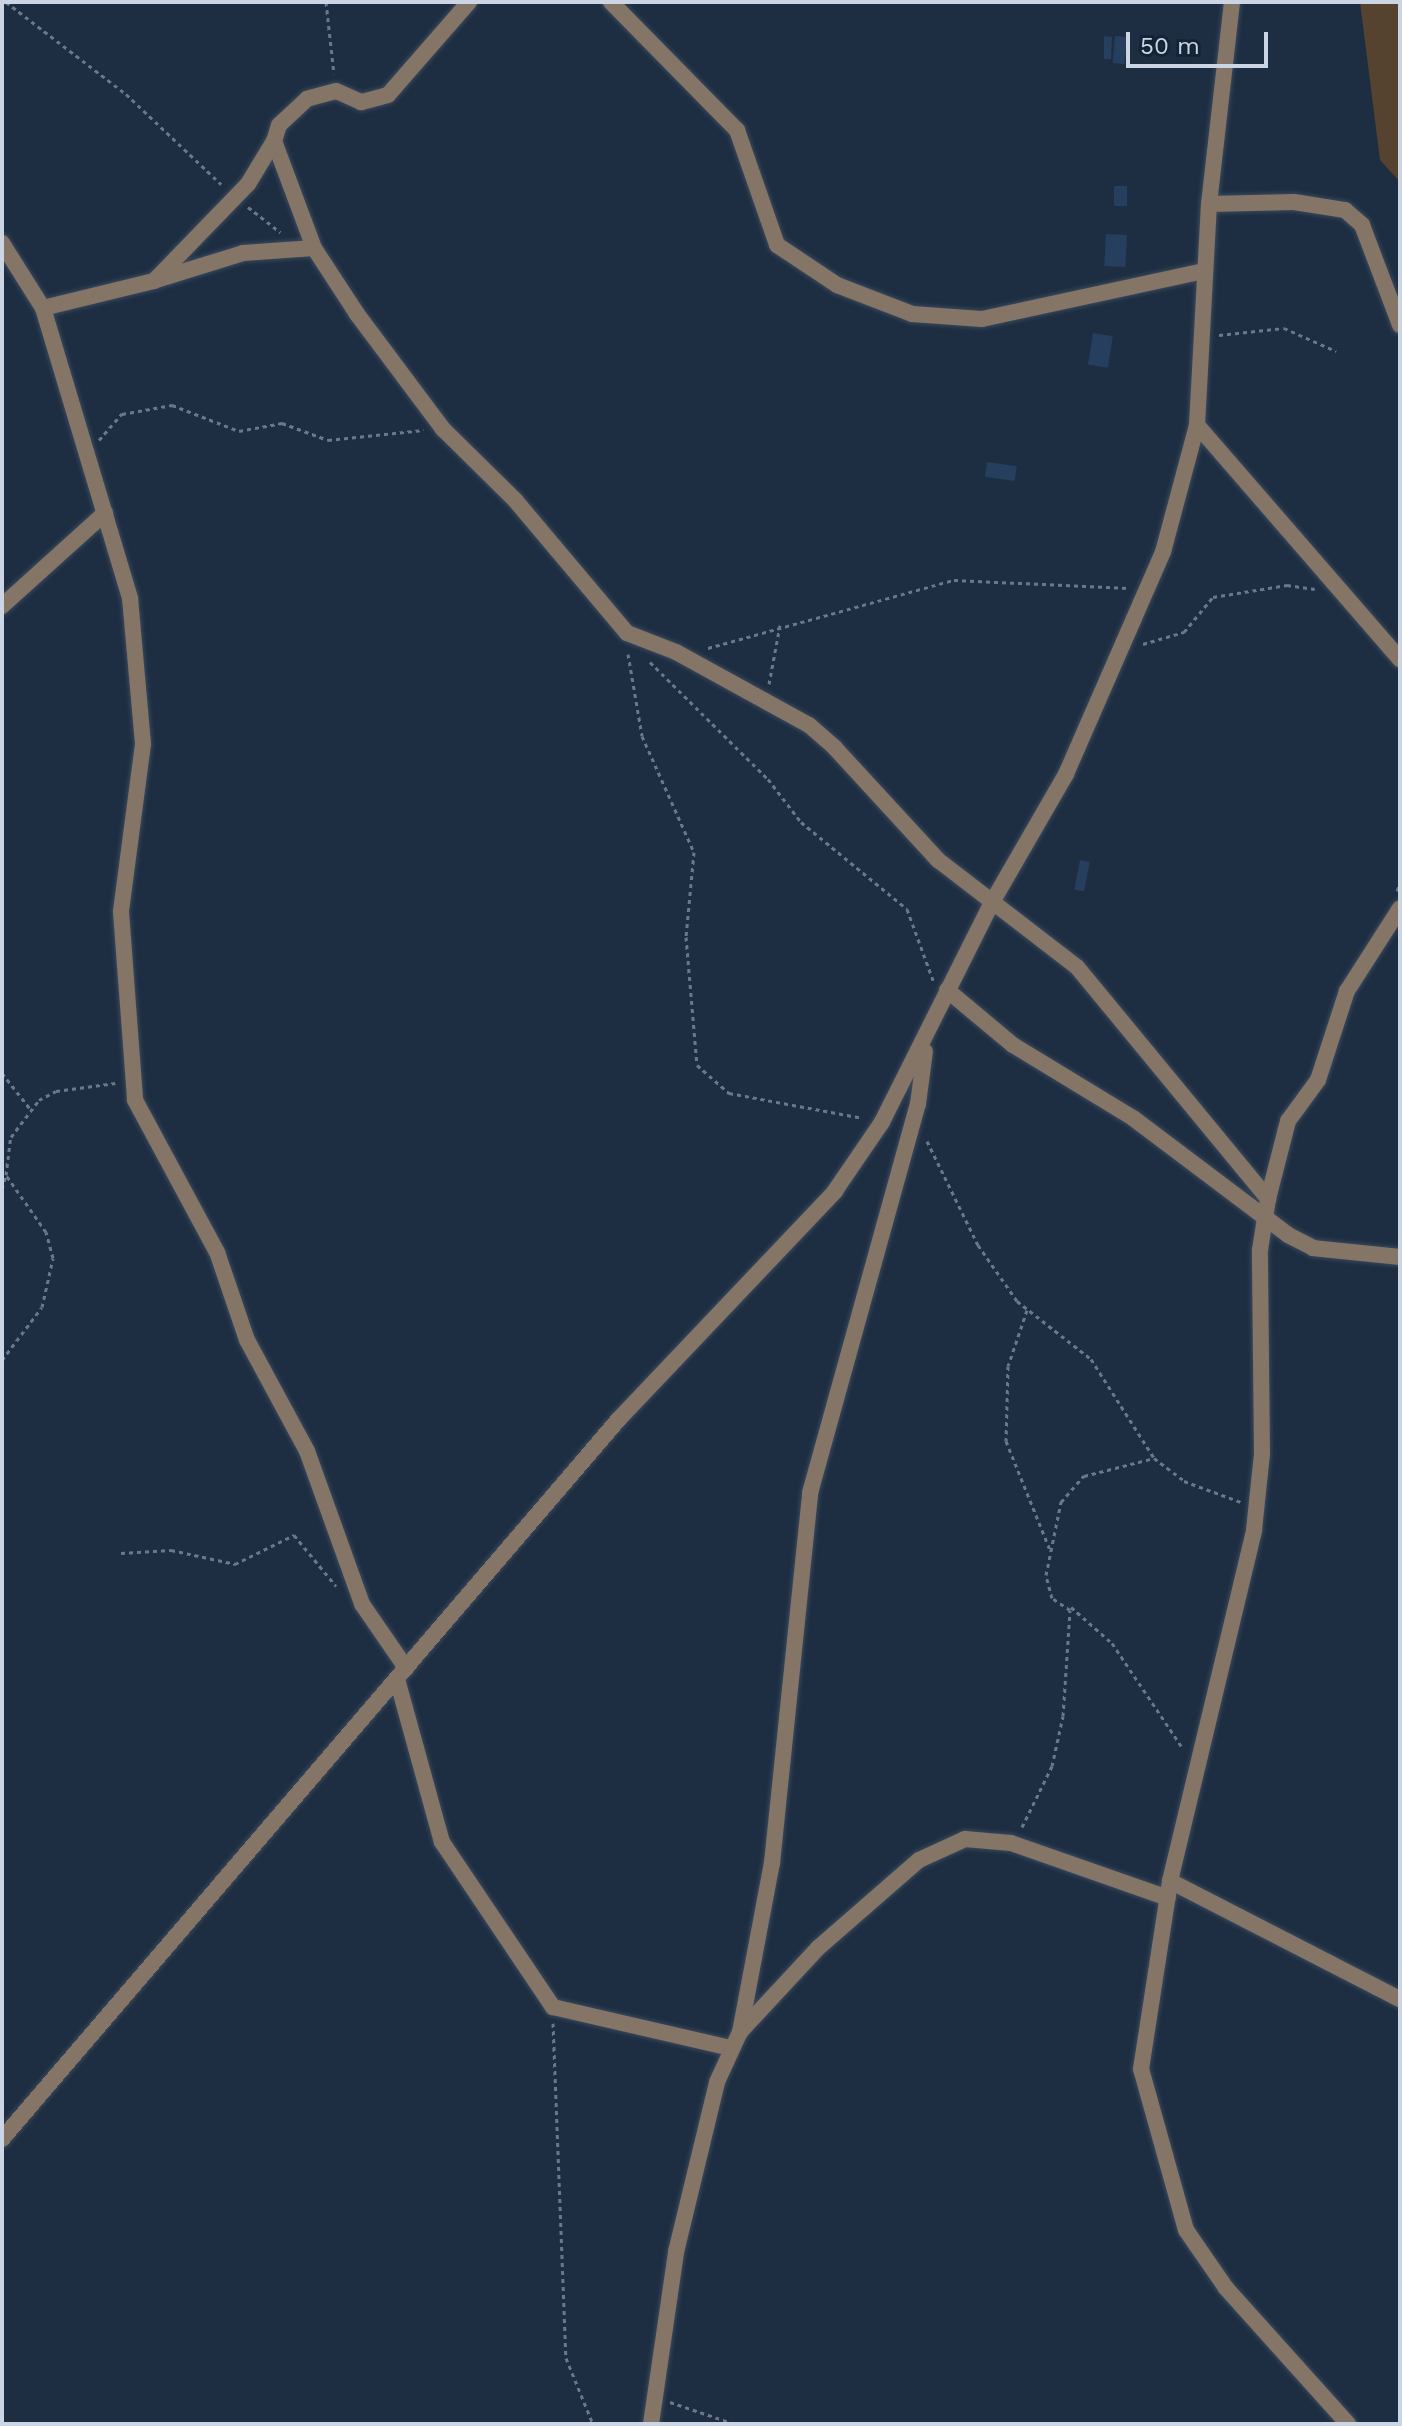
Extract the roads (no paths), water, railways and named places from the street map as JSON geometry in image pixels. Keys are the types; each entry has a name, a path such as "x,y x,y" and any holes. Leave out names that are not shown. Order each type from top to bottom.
{"street":[{"path":"154,281 234,196 274,141 279,125 307,99 336,91 361,102 388,95 469,2"},
{"path":"611,2 737,130 777,245 837,285 912,314 982,319 1204,271"},
{"path":"2,2139 619,1419 785,1249 882,1122 926,1041 947,990 991,904 1066,774 1128,646 1152,587 1197,425 1209,204 1232,2"},
{"path":"274,141 306,248 443,429 515,500 627,633 645,644 676,652 770,704 835,748 899,821 991,904 1034,928 1077,967 1267,1207"},
{"path":"1209,204 1294,202 1345,210 1362,225 1400,325"},
{"path":"2,243 43,308 89,451 130,598 142,691 139,801 121,912 130,1081 167,1167 217,1252 247,1340 307,1451 362,1604 402,1674 442,1842 553,2007 730,2048"},
{"path":"43,308 154,281 243,253 306,248"},
{"path":"1197,425 1339,591 1397,647"},
{"path":"2,606 105,513"},
{"path":"1348,2424 1226,2288 1177,2203 1141,2069 1170,1881 1201,1765 1256,1508 1267,1207 1288,1121 1318,1080 1352,980 1400,908"},
{"path":"947,990 1013,1045 1133,1118 1267,1207 1313,1248 1400,1257"},
{"path":"740,2032 772,1863 816,1463 910,1130 926,1041"},
{"path":"651,2424 697,2149 730,2048 740,2032 827,1939 919,1860 965,1839 1011,1843 1168,1898"},
{"path":"1170,1881 1400,1999"}]}
